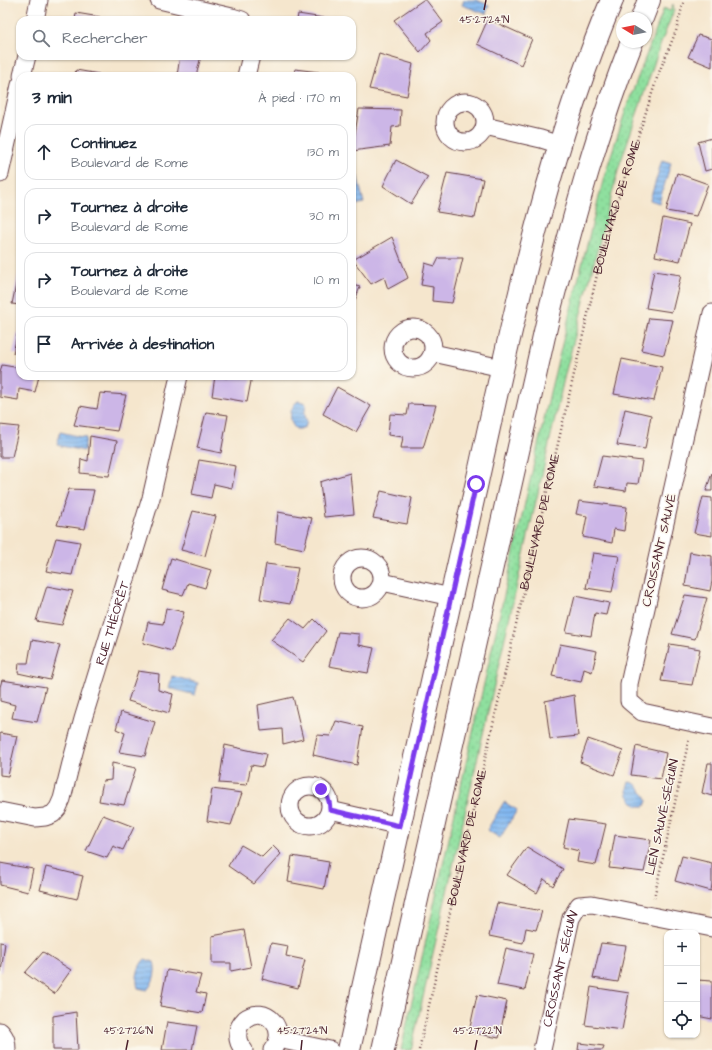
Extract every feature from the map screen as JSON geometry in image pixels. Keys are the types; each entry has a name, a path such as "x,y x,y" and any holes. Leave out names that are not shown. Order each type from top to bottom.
{"main road":[{"path":"349,1050 502,368 531,246 560,145 582,79 612,0"},
{"path":"644,12 649,0"},
{"path":"383,1050 553,298 589,166 630,48"}],"street":[{"path":"36,16 39,0"},
{"path":"159,0 228,16"},
{"path":"23,72 26,60"},
{"path":"247,72 250,60"},
{"path":"0,174 16,104"},
{"path":"485,126 560,145"},
{"name":"CROISSANT SAUVÉ","path":"712,313 629,684 629,701 642,712 712,727"},
{"path":"433,353 502,368"},
{"name":"RUE THÉORÊT","path":"0,811 35,818 45,817 53,814 58,808 62,799 70,762 151,498 178,380"},
{"path":"382,582 451,597"},
{"path":"330,810 400,826"},
{"name":"CROISSANT SÉGUIN","path":"542,1050 571,918 579,905 592,904 712,928"},
{"path":"244,1050 239,1044 238,1030 243,1021 250,1016 260,1015 273,1021 278,1030 275,1045 330,1050"},
{"path":"0,1031 7,1042 8,1050"}],"path":[{"name":"BOULEVARD DE ROME","path":"419,1050 608,230 658,75 676,31 684,0"},
{"name":"LIEN SAUVÉ-SÉGUIN","path":"654,902 689,737"}],"green space":[{"path":"673,4 674,10 660,46 619,167 565,374 411,1050 401,1050 551,388 604,177 627,106 649,48 652,48 652,40 664,8 670,11"}],"water":[{"path":"464,0 476,0 489,5 486,14 462,5"},
{"path":"662,160 671,163 659,203 650,200"},
{"path":"356,174 364,203 356,205"},
{"path":"298,401 306,404 305,415 307,421 305,427 296,429 292,423 291,411"},
{"path":"60,432 86,438 84,451 57,445"},
{"path":"172,676 198,683 195,695 169,688"},
{"path":"629,782 636,784 645,796 647,801 645,806 637,806 628,795 627,789"},
{"path":"504,802 517,810 500,838 487,830"},
{"path":"145,959 154,962 155,969 153,980 147,990 138,988 137,981 139,968"}],"building":[{"path":"423,0 426,0 443,22 427,33 431,40 420,52 394,20"},
{"path":"76,13 94,16 76,16"},
{"path":"298,14 311,16 298,16"},
{"path":"488,19 532,39 521,65 477,44"},
{"path":"698,35 712,39 712,67 688,57"},
{"path":"379,54 413,64 407,96 369,89"},
{"path":"179,60 200,60 197,72 178,72"},
{"path":"295,69 319,72 294,72"},
{"path":"76,70 88,72 75,72"},
{"path":"359,109 401,110 400,126 392,127 390,146 356,150 356,127"},
{"path":"712,138 712,169 705,171 698,142"},
{"path":"396,160 428,177 411,204 383,186"},
{"path":"447,173 483,179 475,218 437,212"},
{"path":"677,173 708,184 696,216 666,211"},
{"path":"663,218 690,224 680,261 655,256"},
{"path":"392,237 408,278 388,289 384,277 371,284 356,264 356,258"},
{"path":"439,258 463,258 452,303 432,301 433,287 421,285 425,263 435,266"},
{"path":"654,271 681,275 672,312 646,308"},
{"path":"16,285 16,304 12,304"},
{"path":"356,286 360,287 356,298"},
{"path":"649,318 673,320 664,355 641,350"},
{"path":"16,340 16,354 13,353"},
{"path":"622,359 662,367 654,401 614,394"},
{"path":"2,365 16,367 16,380 38,380 35,392 19,389 18,400 0,397 0,373"},
{"path":"214,380 251,380 247,402 212,396"},
{"path":"337,387 371,406 356,432 323,414"},
{"path":"100,393 126,395 117,431 74,425 80,406 97,409"},
{"path":"409,404 436,405 423,448 401,448 403,437 388,435 390,414 407,415"},
{"path":"625,409 651,415 645,449 617,445"},
{"path":"206,412 228,415 221,453 197,448"},
{"path":"0,425 19,427 12,457 0,457"},
{"path":"90,436 117,441 109,476 80,473 81,459 88,461"},
{"path":"602,456 642,461 638,484 627,483 626,491 594,486"},
{"path":"199,460 236,466 232,488 214,484 211,498 192,494"},
{"path":"350,473 354,514 324,517 320,482"},
{"path":"712,473 712,491 706,491"},
{"path":"69,489 94,490 85,529 57,525"},
{"path":"381,491 412,498 407,524 373,518"},
{"path":"703,497 712,498 712,536 694,533"},
{"path":"579,501 627,507 624,531 614,529 612,543 583,537 587,516 576,514"},
{"path":"193,511 216,516 205,556 181,550"},
{"path":"278,512 312,518 304,549 275,543"},
{"path":"56,538 80,542 72,575 46,571"},
{"path":"690,552 712,556 712,581 710,591 685,586"},
{"path":"593,553 619,556 612,592 586,588"},
{"path":"171,558 211,570 205,588 188,583 183,595 162,590"},
{"path":"266,564 298,568 290,604 260,599"},
{"path":"47,586 73,591 62,625 36,621"},
{"path":"685,595 707,598 695,639 672,634"},
{"path":"575,596 609,603 606,615 595,613 591,636 566,632"},
{"path":"166,608 184,612 172,651 143,643 148,622 163,624"},
{"path":"290,618 305,629 314,619 326,631 303,662 271,640"},
{"path":"338,632 359,634 359,645 374,648 368,673 329,666"},
{"path":"32,640 60,645 50,680 18,673 19,663 28,663"},
{"path":"560,644 597,651 592,672 584,669 581,682 552,676"},
{"path":"670,644 700,649 692,685 661,681"},
{"path":"138,671 159,674 158,690 173,694 169,713 128,701"},
{"path":"2,680 46,687 37,722 12,718 15,705 0,701 0,687"},
{"path":"574,695 578,736 550,739 545,701"},
{"path":"293,697 303,739 283,744 282,729 261,731 258,705"},
{"path":"121,712 155,722 145,756 119,752 125,733 116,729"},
{"path":"336,721 363,727 357,765 313,755 317,735 330,736"},
{"path":"0,733 17,736 8,776 0,775"},
{"path":"588,739 623,751 614,775 580,762"},
{"path":"225,745 266,754 263,767 251,765 247,785 219,783"},
{"path":"636,746 666,753 661,779 631,775"},
{"path":"112,763 136,768 124,805 99,801 103,781 111,780"},
{"path":"708,763 712,763 712,796 702,793"},
{"path":"212,789 242,793 231,825 207,821"},
{"path":"103,815 134,827 123,850 113,846 107,858 86,851"},
{"path":"569,819 606,824 596,865 577,862 579,851 563,847"},
{"path":"615,835 651,840 644,872 609,868"},
{"path":"241,845 262,857 273,846 281,854 254,884 228,866"},
{"path":"527,847 563,869 553,886 544,879 537,893 507,875"},
{"path":"292,856 329,862 324,889 288,882"},
{"path":"682,856 712,863 711,891 675,881"},
{"path":"0,863 33,869 28,892 0,885"},
{"path":"46,867 83,876 77,899 40,890"},
{"path":"497,903 542,911 536,930 526,928 523,943 489,936"},
{"path":"244,930 251,967 231,971 231,963 212,963 212,936"},
{"path":"0,942 5,943 1,972 0,972"},
{"path":"271,943 288,946 286,956 305,960 298,988 262,979"},
{"path":"601,943 626,946 618,982 593,978"},
{"path":"506,948 533,954 525,990 497,985"},
{"path":"43,952 71,970 54,994 25,973"},
{"path":"167,970 201,975 196,992 206,994 202,1013 160,1006"},
{"path":"700,980 712,981 712,1019 700,1017"},
{"path":"591,987 629,993 622,1030 585,1025"},
{"path":"477,995 507,1001 499,1038 469,1032"},
{"path":"76,1012 78,1050 53,1050 53,1016"},
{"path":"167,1022 197,1026 192,1050 162,1050"},
{"path":"579,1043 604,1046 603,1050 578,1050"}],"route":[{"path":"321,789 328,796 330,801 330,810 400,826 476,484"}]}
